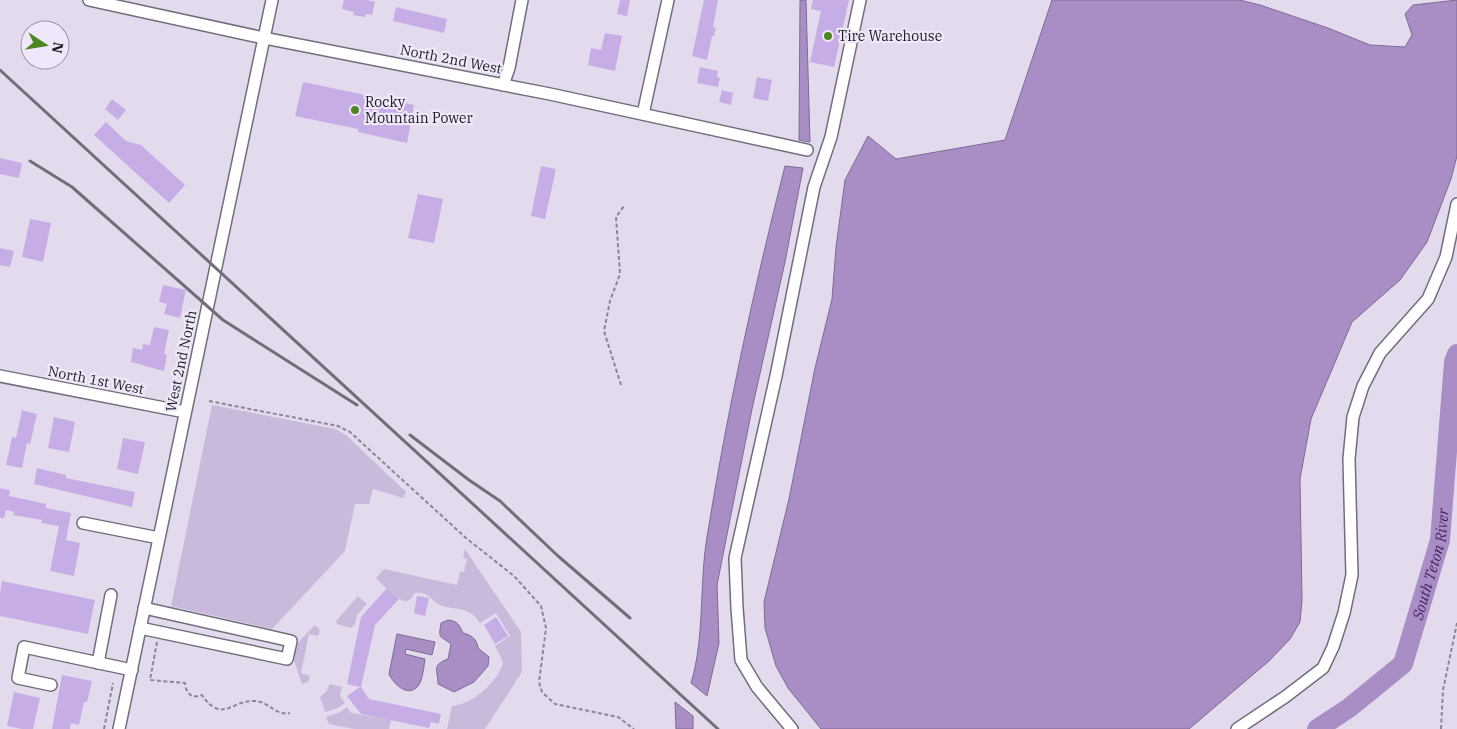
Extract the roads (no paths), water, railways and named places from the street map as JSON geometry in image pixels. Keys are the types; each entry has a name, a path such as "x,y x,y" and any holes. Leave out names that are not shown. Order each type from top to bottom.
{"street":[{"name":"North 2nd West","path":"89,0 264,38 643,114 807,150"},
{"name":"West 2nd North","path":"119,729 272,0"},
{"path":"503,85 509,68 522,0"},
{"path":"643,114 668,0"},
{"path":"792,729 757,687 741,660 736,608 735,558 776,376 814,187 831,137 860,0"},
{"path":"1237,729 1285,697 1323,668 1333,646 1344,613 1352,575 1349,459 1354,417 1363,386 1380,353 1428,299 1446,257 1457,204"},
{"name":"North 1st West","path":"0,376 186,412"},
{"path":"83,523 159,538"},
{"path":"98,663 111,595"},
{"path":"140,628 287,659 291,641 144,608"},
{"path":"51,685 18,678 24,647 132,670"}],"waterway":[{"name":"South Teton River","path":"1317,729 1349,708 1403,664 1440,540 1454,362 1457,354"}],"railway":[{"path":"0,70 718,729"},
{"path":"30,161 72,187 223,320 357,405"},
{"path":"410,435 500,501 558,556 630,618"}],"place":[{"name":"Tire Warehouse","path":"828,36"},
{"name":"Rocky Mountain Power","path":"355,110"}]}
